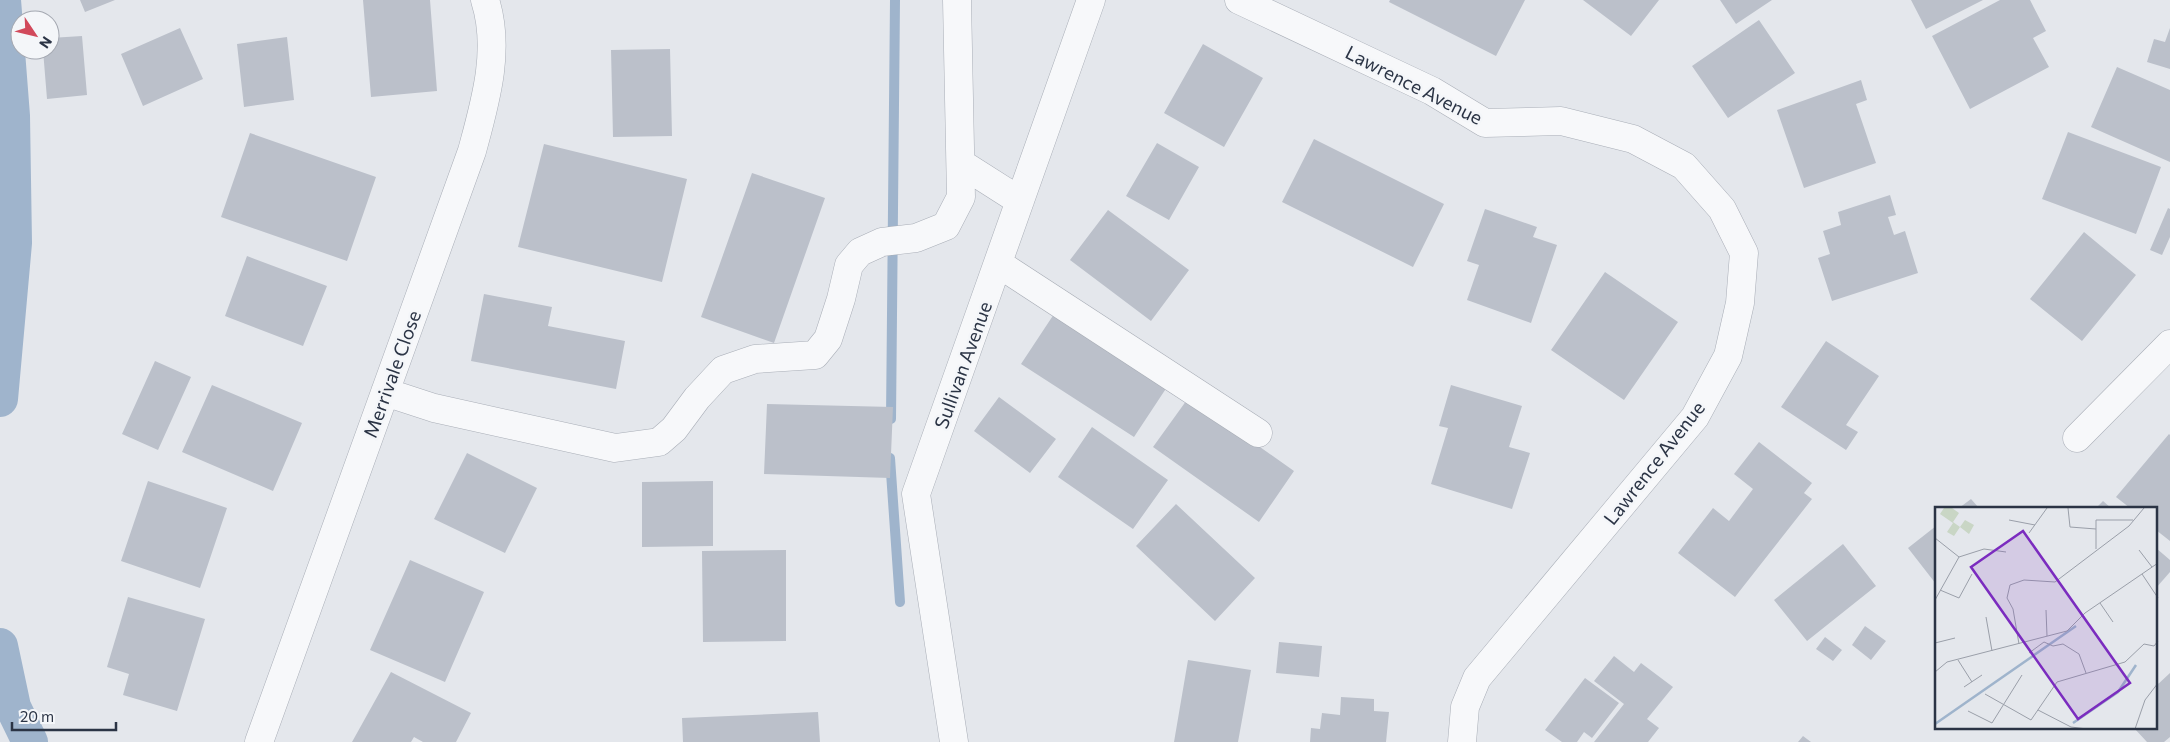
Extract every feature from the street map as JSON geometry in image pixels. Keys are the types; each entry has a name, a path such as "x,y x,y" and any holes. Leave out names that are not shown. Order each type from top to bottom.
{"street":[{"name":"Merrivale Close","path":"260,742 472,151 485,104 493,52 485,0"},
{"path":"385,392 434,408 615,448 659,442 674,429 697,398 723,370 755,359 815,355 828,339 841,299 849,265 860,252 882,242 916,238 946,226 961,197 962,164 957,0"},
{"name":"Sullivan Avenue","path":"954,742 916,494 1092,0"},
{"name":"Lawrence Avenue","path":"1239,0 1432,91 1485,123 1561,121 1633,139 1684,166 1722,209 1744,253 1740,303 1728,356 1695,417 1477,678 1465,707 1462,742"},
{"path":"962,164 1020,201"},
{"path":"999,264 1258,433"},
{"path":"2077,438 2170,344"}],"building":[{"path":"80,0 115,0 85,12"},
{"path":"363,0 430,0 437,91 371,97"},
{"path":"1390,0 1525,0 1496,56 1389,2"},
{"path":"1583,0 1659,0 1631,36"},
{"path":"1720,0 1772,0 1736,24"},
{"path":"1911,0 1983,0 1926,29"},
{"path":"2000,0 2030,0 2046,31 2033,38 2049,67 1970,109 1932,36"},
{"path":"1759,20 1795,73 1728,118 1692,66"},
{"path":"180,28 203,79 143,106 121,54"},
{"path":"2170,28 2170,69 2147,62 2154,39 2165,42"},
{"path":"82,36 87,95 47,99 44,60 60,60 60,37"},
{"path":"287,37 294,100 244,107 237,44"},
{"path":"1203,44 1263,78 1224,147 1164,113"},
{"path":"670,49 672,136 613,137 611,50"},
{"path":"2117,67 2170,90 2170,162 2091,127"},
{"path":"1861,80 1867,100 1856,104 1876,163 1804,188 1777,110"},
{"path":"2068,132 2161,167 2136,234 2042,199"},
{"path":"250,133 376,177 347,261 221,217"},
{"path":"1314,139 1444,204 1413,267 1282,202"},
{"path":"1157,143 1199,167 1169,220 1126,196"},
{"path":"544,144 687,179 662,282 518,247"},
{"path":"752,173 825,198 774,343 701,317"},
{"path":"1890,195 1896,215 1888,217 1894,235 1905,231 1918,273 1832,301 1818,258 1830,254 1823,231 1841,225 1838,212"},
{"path":"2168,208 2170,209 2170,237 2162,255 2150,250"},
{"path":"1485,209 1537,227 1533,237 1557,245 1531,323 1467,300 1479,265 1467,261"},
{"path":"1108,210 1189,270 1151,321 1070,260"},
{"path":"2084,232 2136,275 2082,341 2030,299"},
{"path":"247,256 327,286 303,346 225,316"},
{"path":"1605,272 1678,322 1624,400 1551,350"},
{"path":"484,294 552,307 548,326 625,341 616,389 471,361"},
{"path":"1056,311 1169,384 1134,437 1021,364"},
{"path":"1826,341 1879,376 1846,425 1858,432 1846,450 1781,407"},
{"path":"155,361 191,377 158,450 122,434"},
{"path":"212,385 302,423 273,491 182,452"},
{"path":"1451,385 1522,406 1509,447 1530,453 1512,509 1431,484 1448,428 1439,426"},
{"path":"999,397 1056,439 1030,473 974,431"},
{"path":"1189,397 1294,471 1259,522 1153,447"},
{"path":"767,404 893,407 890,478 764,474"},
{"path":"1092,427 1168,480 1133,529 1058,477"},
{"path":"2169,434 2170,541 2158,532 2158,507 2129,507 2116,497"},
{"path":"1759,442 1812,483 1804,493 1812,499 1735,597 1678,553 1713,508 1729,521 1753,489 1734,474"},
{"path":"467,453 537,488 505,553 434,519"},
{"path":"148,481 227,508 200,588 121,561"},
{"path":"713,481 713,546 642,547 642,482"},
{"path":"1971,499 1978,507 1960,507"},
{"path":"2103,501 2110,507 2097,507"},
{"path":"1176,504 1255,578 1215,621 1136,546"},
{"path":"1935,527 1935,583 1908,548"},
{"path":"1843,544 1876,586 1807,641 1774,600"},
{"path":"786,550 786,641 703,642 702,551"},
{"path":"2158,550 2170,560 2170,572 2158,586"},
{"path":"410,560 484,592 445,682 370,650"},
{"path":"128,597 205,619 177,711 123,695 129,674 107,667"},
{"path":"1865,626 1886,641 1871,660 1852,645"},
{"path":"1825,637 1842,650 1833,661 1816,649"},
{"path":"1279,642 1322,646 1319,677 1276,673"},
{"path":"1614,656 1634,672 1641,663 1673,687 1647,719 1659,728 1648,742 1594,742 1624,704 1594,681"},
{"path":"1188,660 1251,670 1238,742 1174,742"},
{"path":"391,672 471,713 456,742 423,742 414,737 411,742 352,742"},
{"path":"2170,673 2170,737 2164,742 2147,742 2136,730 2158,730 2158,684"},
{"path":"1585,678 1619,703 1592,738 1584,732 1577,742 1562,742 1545,730"},
{"path":"1341,697 1374,699 1374,711 1389,712 1386,742 1310,742 1311,728 1320,729 1322,713 1340,715"},
{"path":"818,712 820,742 683,742 682,718"},
{"path":"1803,736 1811,742 1798,742"}],"waterway":[{"path":"0,399 14,243 12,116 3,0"},
{"path":"891,419 895,0"},
{"path":"890,458 900,602"},
{"path":"0,646 13,707 30,742"}]}
